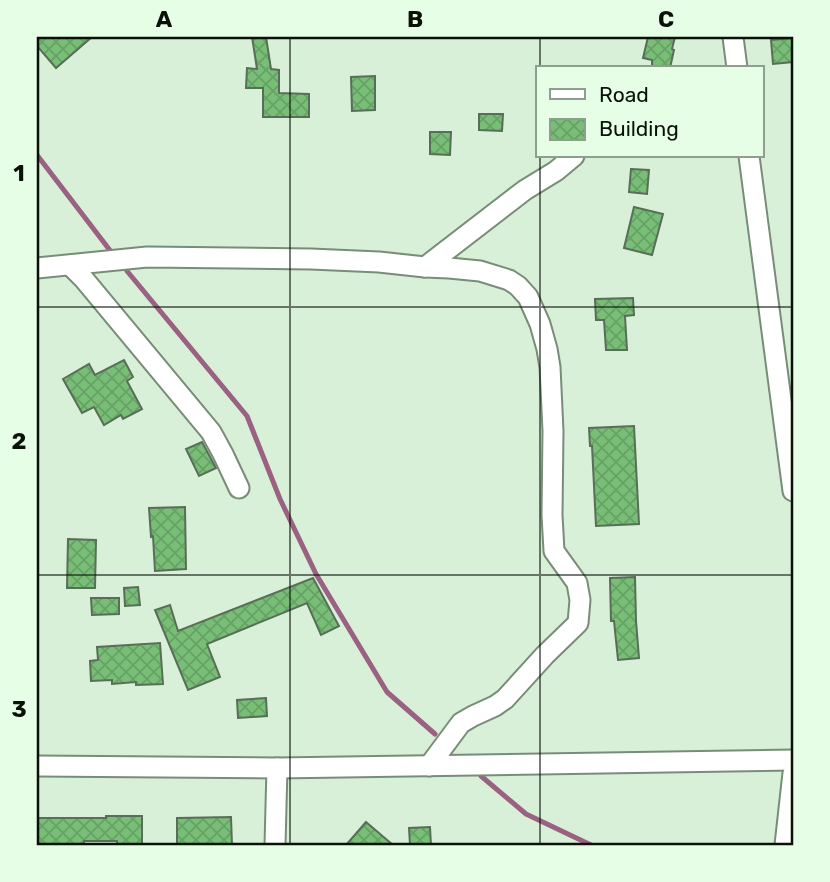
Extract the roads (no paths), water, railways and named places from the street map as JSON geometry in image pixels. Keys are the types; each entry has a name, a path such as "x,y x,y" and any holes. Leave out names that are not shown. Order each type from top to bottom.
{"street":[{"path":"733,37 737,66"},
{"path":"425,267 571,158"},
{"path":"749,158 793,491"},
{"path":"37,268 147,257 379,262 480,271 509,280 523,291 540,324 550,367 554,551 577,583 580,600 578,623 505,699 461,723 429,766"},
{"path":"70,265 211,432 239,488"},
{"path":"37,766 276,768 793,760"},
{"path":"275,845 276,768"},
{"path":"785,845 793,773"}],"waterway":[{"path":"37,155 112,253"},
{"path":"127,271 247,416 280,499 316,574 387,692 435,734"},
{"path":"481,776 526,814 591,845"}]}
